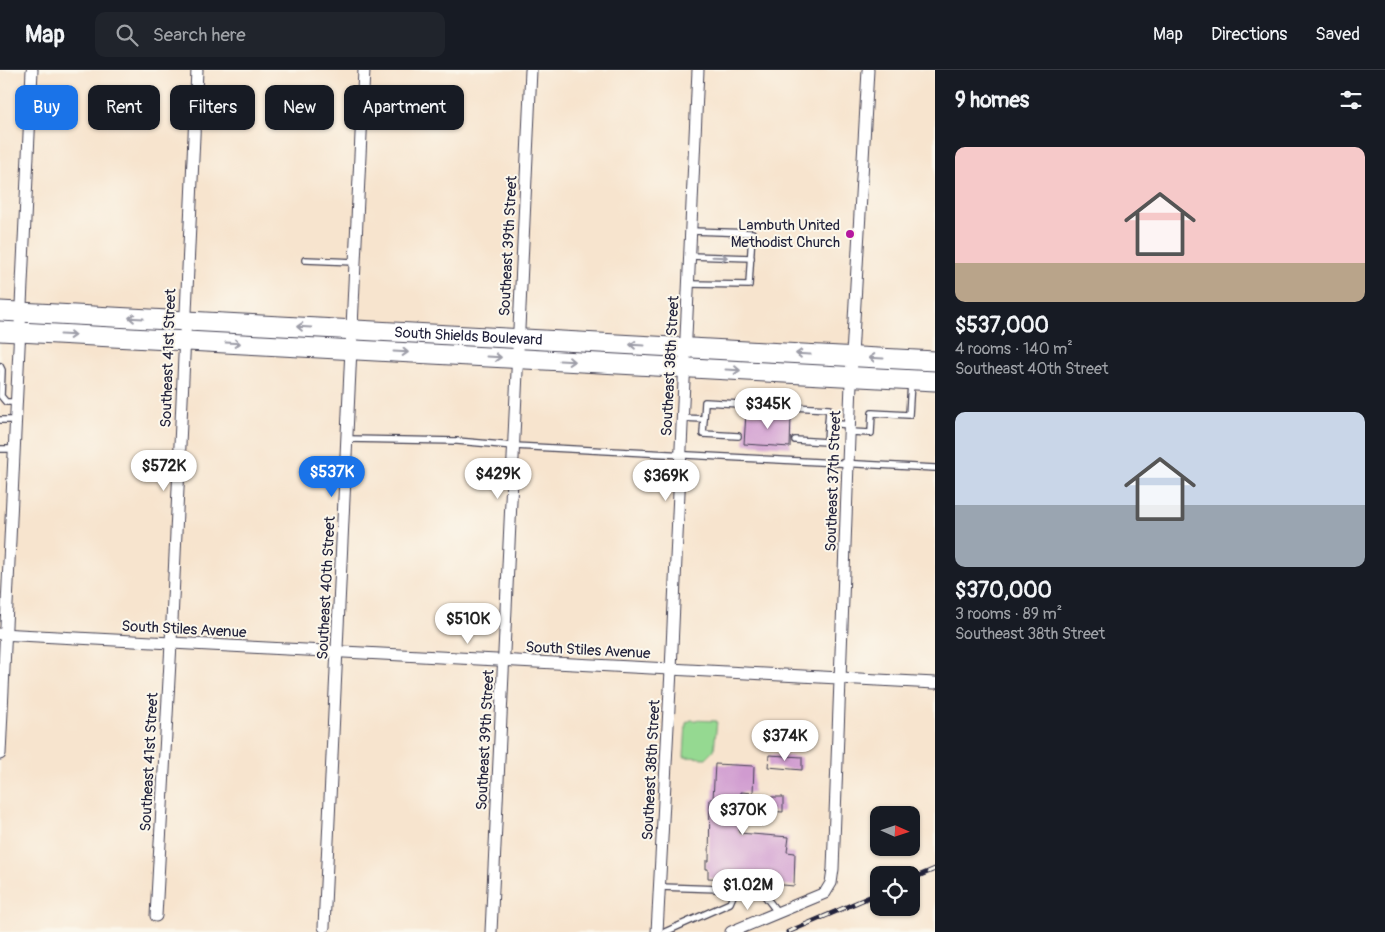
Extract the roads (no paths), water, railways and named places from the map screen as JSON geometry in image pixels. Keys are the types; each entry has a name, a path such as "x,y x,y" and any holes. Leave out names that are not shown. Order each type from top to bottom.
{"main road":[{"name":"South Shields Boulevard","path":"0,311 935,361"},
{"name":"South Shields Boulevard","path":"0,331 935,381"}],"street":[{"path":"0,754 3,634 16,420 32,70"},
{"name":"Southeast 41st Street","path":"156,916 171,643 197,70"},
{"name":"Southeast 40th Street","path":"324,927 364,70"},
{"name":"Southeast 39th Street","path":"491,932 531,70"},
{"name":"Southeast 38th Street","path":"658,932 698,70"},
{"name":"Southeast 37th Street","path":"776,914 825,893 831,883 833,869 852,356 868,70"},
{"name":"South Stiles Avenue","path":"3,634 337,653 839,677 935,684"},
{"path":"732,932 776,914"}],"lane":[{"path":"689,284 749,285 752,234 691,230"},
{"path":"690,256 751,258"},
{"path":"305,260 355,262"},
{"path":"0,366 2,370 1,396 6,402 16,402"},
{"path":"828,424 871,433 872,413 909,415 911,380"},
{"path":"738,436 703,434 705,402 829,409 827,442 794,440"},
{"path":"682,418 704,419"},
{"path":"0,420 16,420"},
{"path":"348,439 457,441 514,446 935,468"},
{"path":"0,449 14,449"},
{"path":"660,887 762,892 776,914"},
{"path":"665,932 730,903 736,890"}],"railway":[{"path":"920,875 935,869"},
{"path":"788,932 870,897"}],"place":[{"name":"Lambuth United Methodist Church","path":"850,234"}]}
